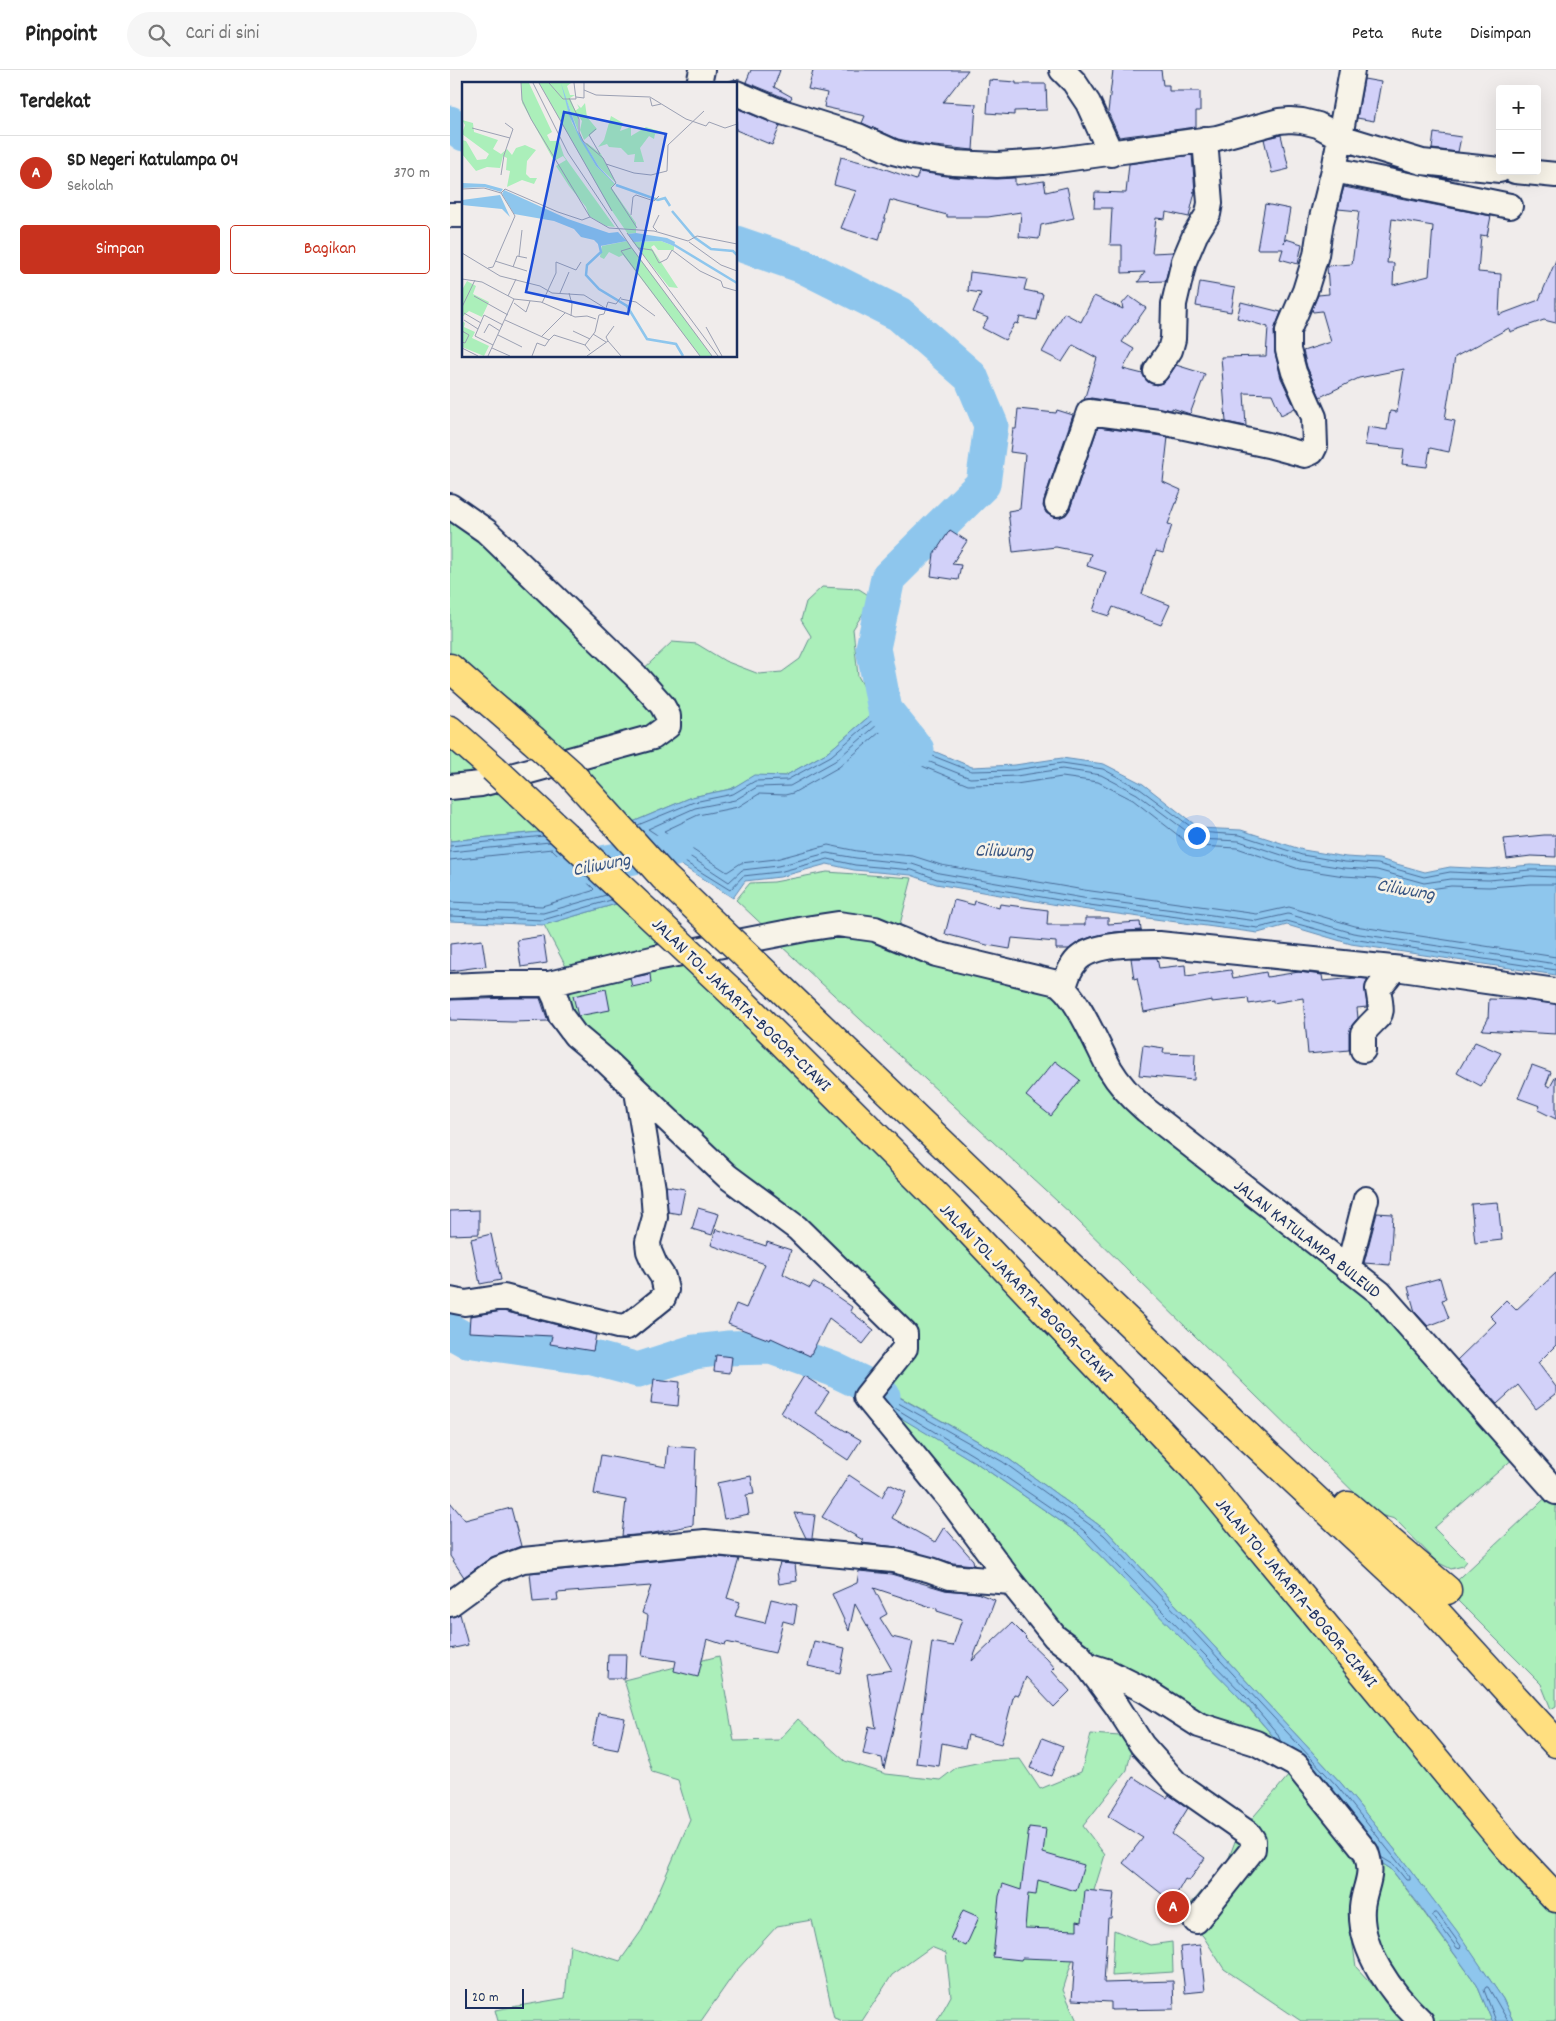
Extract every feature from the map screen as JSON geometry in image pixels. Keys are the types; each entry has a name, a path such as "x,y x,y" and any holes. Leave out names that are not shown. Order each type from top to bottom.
{"highway":[{"name":"JALAN TOL JAKARTA–BOGOR–CIAWI","path":"450,668 570,773 664,878 1239,1428 1435,1611 1556,1743"},
{"name":"JALAN TOL JAKARTA–BOGOR–CIAWI","path":"450,730 494,768 739,999 951,1211 1198,1472 1507,1846 1556,1898"},
{"path":"1239,1428 1344,1502 1447,1590"}],"street":[{"path":"1062,70 1074,82 1088,103 1111,154"},
{"path":"1057,504 1075,456 1087,413 1090,412 1157,421 1268,445 1300,454 1312,452 1316,440 1314,416 1294,372 1286,342 1288,331 1310,277 1334,170 1352,70"},
{"path":"738,95 776,110 858,136 893,152 912,157 954,163 997,165 1111,154 1205,140 1279,121 1302,120 1318,125 1340,137 1422,162 1496,170"},
{"path":"1156,371 1170,350 1173,339 1174,304 1184,261 1195,235 1208,214 1210,203 1205,140"},
{"path":"1334,170 1510,206"},
{"path":"1541,174 1556,175"},
{"path":"450,506 486,531 616,656 658,698 668,716 668,726 653,737 511,777 481,784 450,787"},
{"path":"450,986 549,984 664,956 838,924 875,929 936,954 1034,977 1057,983 1064,987 1072,966 1088,953 1136,944 1159,944 1394,969 1556,991"},
{"path":"1363,1050 1363,1033 1381,1015 1382,1008 1378,989 1394,969"},
{"path":"549,984 561,1016 575,1035 727,1176 797,1228 905,1334 905,1348 866,1397 951,1502 1010,1582 1055,1637 1079,1656 1087,1665 1142,1745 1176,1783 1249,1834 1253,1840 1253,1849 1196,1921"},
{"name":"JALAN KATULAMPA BULEUD","path":"1064,987 1070,994 1111,1071 1127,1093 1146,1110 1380,1293 1556,1492"},
{"path":"450,1300 465,1303 504,1297 627,1327 663,1298 666,1290 663,1277 649,1251 648,1242 654,1217 653,1189 638,1092"},
{"path":"1348,1269 1366,1199"},
{"path":"450,1604 498,1569 523,1560 705,1542 893,1560 950,1577 1010,1582"},
{"path":"1087,1665 1144,1690 1199,1724 1256,1743 1296,1765 1364,1847 1370,1863 1370,1870 1362,1907 1362,1918 1372,1956 1387,1984 1407,2008 1421,2021"}],"green space":[{"path":"450,505 636,676 672,642 697,644 725,661 759,674 782,672 800,659 811,636 801,620 806,602 822,587 859,589 873,598 853,629 858,676 873,703 873,713 828,752 785,776 754,776 731,789 692,797 621,827 450,668"},
{"path":"450,730 559,830 450,841"},
{"path":"827,872 912,878 899,928 772,934 736,900 750,883 774,882"},
{"path":"633,899 970,1231 1556,1898 1556,2021 1513,2021 1503,1999 1455,1929 1396,1851 1341,1783 1107,1531 1006,1457 877,1384 905,1348 727,1176 556,999 572,978 544,925"},
{"path":"843,935 1062,975 1120,1084 1351,1262 1523,1450 1434,1528 1467,1561 1463,1566 1451,1569 1437,1562 1395,1519 1376,1514 1071,1214 780,945 820,936"},
{"path":"870,1398 978,1464 1079,1534 1230,1687 1273,1736 1277,1745 1087,1665"},
{"path":"1554,1490 1556,1492 1556,1706 1551,1709 1541,1684 1447,1590"},
{"path":"719,1656 734,1741 779,1740 798,1719 845,1761 886,1774 940,1780 957,1767 986,1761 1020,1759 1040,1789 1081,1772 1091,1734 1134,1737 1127,1770 1083,1826 1105,1855 1063,1990 1077,2021 937,2021 951,1996 946,1953 931,1947 892,1975 862,2021 843,2021 834,2018 812,1920 777,1926 736,1971 701,2021 498,2021 495,2010 565,1998 570,1945 620,1961 642,1930 690,1820 678,1780 652,1772 624,1680"},
{"path":"1289,1775 1342,1838 1361,1874 1349,1918 1356,1967 1406,2021 1301,2021 1224,1969 1203,1936 1180,1916 1227,1863 1237,1836"},
{"path":"1369,1855 1391,1869 1422,1910 1477,1985 1492,2021 1421,2021 1387,1984 1365,1894"},
{"path":"1114,1930 1150,1945 1172,1942 1173,1972 1112,1976"}],"water":[{"path":"873,713 893,713 931,750 972,767 1015,765 1062,758 1104,764 1143,784 1199,828 1241,830 1303,850 1346,857 1379,859 1425,872 1450,867 1489,869 1530,865 1556,866 1556,975 1351,944 1287,925 1258,933 1081,909 936,884 911,875 854,870 827,864 780,877 745,881 733,898 621,827 692,797 731,789 754,775 785,776 828,752"},
{"path":"559,830 633,899 544,925 450,921 450,841"},
{"path":"847,1368 1006,1457 1107,1531 1341,1783 1457,1931 1503,1999 1513,2021 1492,2021 1477,1985 1391,1869 1369,1855 1277,1745 1273,1736 1243,1701 1079,1534 978,1464 844,1384 840,1377"}],"building":[{"path":"751,70 780,70 774,87 792,97 790,100 746,82"},
{"path":"813,70 968,70 943,102 976,104 973,150 925,145 898,139 862,123 865,116 824,107 827,93 808,89"},
{"path":"1113,70 1161,70 1163,85 1169,85 1169,91 1200,91 1200,111 1196,111 1196,127 1119,137 1108,112"},
{"path":"1364,79 1381,82 1374,121 1357,118"},
{"path":"989,80 1016,82 1016,84 1046,84 1047,110 1014,111 1014,115 987,113"},
{"path":"738,109 780,126 772,145 738,131"},
{"path":"1434,133 1461,137 1458,152 1432,149"},
{"path":"1281,135 1289,169 1272,173 1264,139"},
{"path":"1192,155 1195,191 1193,192 1195,192 1189,217 1166,212 1165,219 1156,218 1152,253 1173,252 1165,281 1138,282 1145,272 1122,273 1122,245 1110,245 1112,208 1094,208 1095,192 1126,193 1129,164"},
{"path":"841,157 877,166 916,180 919,172 953,177 1015,178 1015,185 1044,181 1046,192 1067,187 1074,218 1041,225 1039,239 1019,237 1021,212 988,217 947,217 947,215 890,200 879,240 841,228 856,191 834,185"},
{"path":"1344,187 1491,216 1487,236 1481,235 1478,272 1501,274 1499,315 1539,300 1556,260 1556,323 1544,320 1510,332 1509,328 1455,357 1445,419 1455,421 1449,452 1430,448 1427,467 1402,464 1404,449 1365,445 1368,427 1387,430 1390,411 1397,412 1404,369 1359,378 1320,397 1307,367 1303,351 1331,342 1322,311 1313,312 1312,309 1318,295 1329,294 1327,266 1352,264 1359,211 1338,209","holes":["1392,219 1433,226 1429,276 1393,285 1394,263 1387,263"]},
{"path":"1265,204 1290,209 1284,243 1286,239 1302,244 1298,264 1280,259 1283,249 1257,249"},
{"path":"970,272 1027,279 1024,290 1043,294 1037,320 1020,317 1018,324 1015,323 1005,340 982,328 988,318 973,312 981,293 968,291"},
{"path":"1200,282 1235,288 1231,312 1196,306"},
{"path":"1094,296 1123,309 1122,304 1129,296 1146,308 1122,342 1134,349 1123,369 1143,374 1148,382 1156,385 1167,379 1176,365 1205,374 1190,414 1172,408 1172,410 1091,398 1084,400 1097,358 1073,345 1062,362 1042,352 1064,313 1081,322"},
{"path":"1241,302 1281,312 1274,331 1275,353 1281,378 1295,408 1281,415 1272,394 1244,393 1246,426 1226,422 1221,357 1266,356 1268,327 1237,318"},
{"path":"1018,409 1056,413 1057,410 1073,415 1044,500 1043,506 1046,513 1053,517 1059,518 1066,515 1070,509 1098,427 1168,437 1163,482 1181,490 1168,524 1172,525 1163,553 1156,551 1142,594 1170,605 1161,625 1113,607 1109,616 1093,611 1106,572 1087,566 1091,554 1056,547 1013,552 1008,511 1020,509 1025,454 1010,452 1013,429 1016,429"},
{"path":"950,530 967,541 952,564 961,565 958,580 931,576 934,554"},
{"path":"1556,835 1556,857 1531,856 1507,859 1504,839"},
{"path":"954,900 974,905 975,901 999,908 1000,904 1048,910 1047,925 1085,925 1085,918 1108,918 1108,924 1140,922 1141,930 1115,932 1091,937 1080,941 1069,949 1056,949 1056,942 1012,938 1010,949 945,934"},
{"path":"543,936 547,963 521,967 517,940"},
{"path":"482,940 486,966 450,971 450,944"},
{"path":"1131,958 1157,958 1159,968 1185,965 1186,976 1231,970 1233,978 1266,972 1267,977 1299,972 1322,975 1323,981 1356,978 1368,979 1365,986 1367,1007 1357,1008 1358,1018 1352,1025 1349,1033 1349,1050 1308,1054 1303,998 1273,1003 1273,1000 1249,1004 1248,998 1212,1002 1212,1000 1144,1012 1137,978 1134,979"},
{"path":"650,974 651,983 632,987 630,978"},
{"path":"606,989 610,1010 578,1016 573,996"},
{"path":"540,998 548,1021 450,1020 450,1000"},
{"path":"1489,999 1525,1000 1556,1004 1556,1034 1482,1030 1488,1019"},
{"path":"1475,1042 1501,1053 1481,1086 1457,1073"},
{"path":"1143,1045 1164,1048 1163,1053 1195,1054 1194,1080 1139,1075"},
{"path":"1055,1061 1080,1080 1051,1116 1026,1096"},
{"path":"1532,1065 1551,1072 1546,1085 1550,1087 1556,1076 1556,1119 1538,1110 1540,1106 1518,1098"},
{"path":"666,1186 685,1189 680,1214 668,1212"},
{"path":"1498,1202 1502,1240 1475,1243 1471,1204"},
{"path":"698,1208 719,1214 712,1235 692,1229"},
{"path":"479,1210 479,1234 450,1235 450,1211"},
{"path":"1377,1213 1393,1214 1390,1265 1364,1263"},
{"path":"716,1229 766,1246 767,1242 791,1250 783,1274 810,1288 813,1282 829,1291 852,1307 850,1311 874,1330 863,1344 829,1318 810,1356 771,1338 770,1340 728,1324 736,1304 746,1308 765,1264 711,1245"},
{"path":"491,1234 501,1280 480,1284 471,1239"},
{"path":"1556,1273 1556,1345 1538,1363 1556,1387 1556,1394 1536,1409 1518,1385 1497,1404 1457,1360 1496,1322 1490,1316 1506,1300 1516,1310"},
{"path":"1440,1278 1446,1299 1442,1300 1449,1318 1428,1326 1415,1312 1408,1287"},
{"path":"503,1311 596,1335 593,1351 550,1344 552,1336 469,1332 470,1316"},
{"path":"716,1355 732,1357 730,1373 714,1371"},
{"path":"804,1376 829,1392 815,1413 861,1440 848,1460 824,1444 825,1442 781,1413"},
{"path":"654,1379 680,1382 678,1406 651,1403"},
{"path":"668,1446 696,1448 693,1525 649,1534 622,1536 626,1500 594,1494 601,1455 666,1467"},
{"path":"849,1475 882,1497 889,1484 906,1492 892,1518 935,1542 944,1527 973,1560 974,1565 953,1563 896,1547 862,1543 863,1540 822,1517"},
{"path":"751,1476 754,1494 746,1495 749,1514 724,1519 717,1483"},
{"path":"450,1502 465,1520 511,1508 521,1546 490,1558 464,1577 450,1556"},
{"path":"794,1513 815,1515 812,1538 806,1538"},
{"path":"705,1556 739,1559 727,1598 740,1602 735,1616 765,1623 771,1599 797,1605 794,1624 783,1621 775,1653 726,1642 725,1645 707,1639 698,1677 674,1671 676,1661 642,1656 648,1616 642,1613 651,1586 557,1593 558,1600 533,1602 530,1573"},
{"path":"780,1563 795,1564 797,1581 779,1584 777,1572"},
{"path":"859,1571 891,1574 945,1590 977,1593 995,1600 972,1661 1012,1623 1055,1668 1052,1671 1070,1691 1054,1707 1026,1677 1019,1695 1014,1694 1001,1744 968,1735 965,1748 942,1743 939,1766 916,1763 932,1642 953,1646 962,1619 874,1588 887,1614 880,1618 892,1637 913,1642 884,1769 882,1758 863,1754 869,1726 876,1728 867,1674 892,1670 855,1604 849,1631 832,1594 857,1583"},
{"path":"460,1614 468,1645 450,1649 450,1618"},
{"path":"814,1641 845,1648 840,1673 808,1666"},
{"path":"608,1654 626,1654 625,1678 607,1678"},
{"path":"598,1713 625,1718 618,1750 592,1745"},
{"path":"1042,1738 1063,1746 1051,1776 1030,1768"},
{"path":"1133,1777 1167,1798 1169,1795 1188,1808 1172,1834 1205,1858 1189,1881 1185,1879 1172,1902 1123,1863 1143,1838 1108,1816"},
{"path":"1029,1827 1046,1829 1043,1853 1084,1865 1076,1891 1038,1880 1036,1895 1028,1894 1025,1928 1077,1930 1077,1921 1082,1922 1085,1890 1114,1893 1111,1918 1108,1918 1104,1983 1173,1981 1174,2009 1111,2010 1111,2002 1072,2000 1075,1960 1022,1958 1021,1960 993,1957 999,1896 1003,1884 1021,1890"},
{"path":"963,1910 979,1917 966,1946 950,1939"},
{"path":"1200,1945 1205,1991 1185,1993 1180,1947"}],"waterway":[{"path":"450,123 462,132"},
{"path":"738,244 803,266 899,314 971,377 991,425 983,484 888,578 873,648 885,710 917,750"},
{"name":"Ciliwung","path":"566,870 675,849"},
{"path":"450,1331 466,1340 593,1358 638,1370 694,1352 727,1348 771,1347 833,1369 883,1396"}],"place":[{"name":"SD Negeri Katulampa 04","path":"1173,1907"}]}
